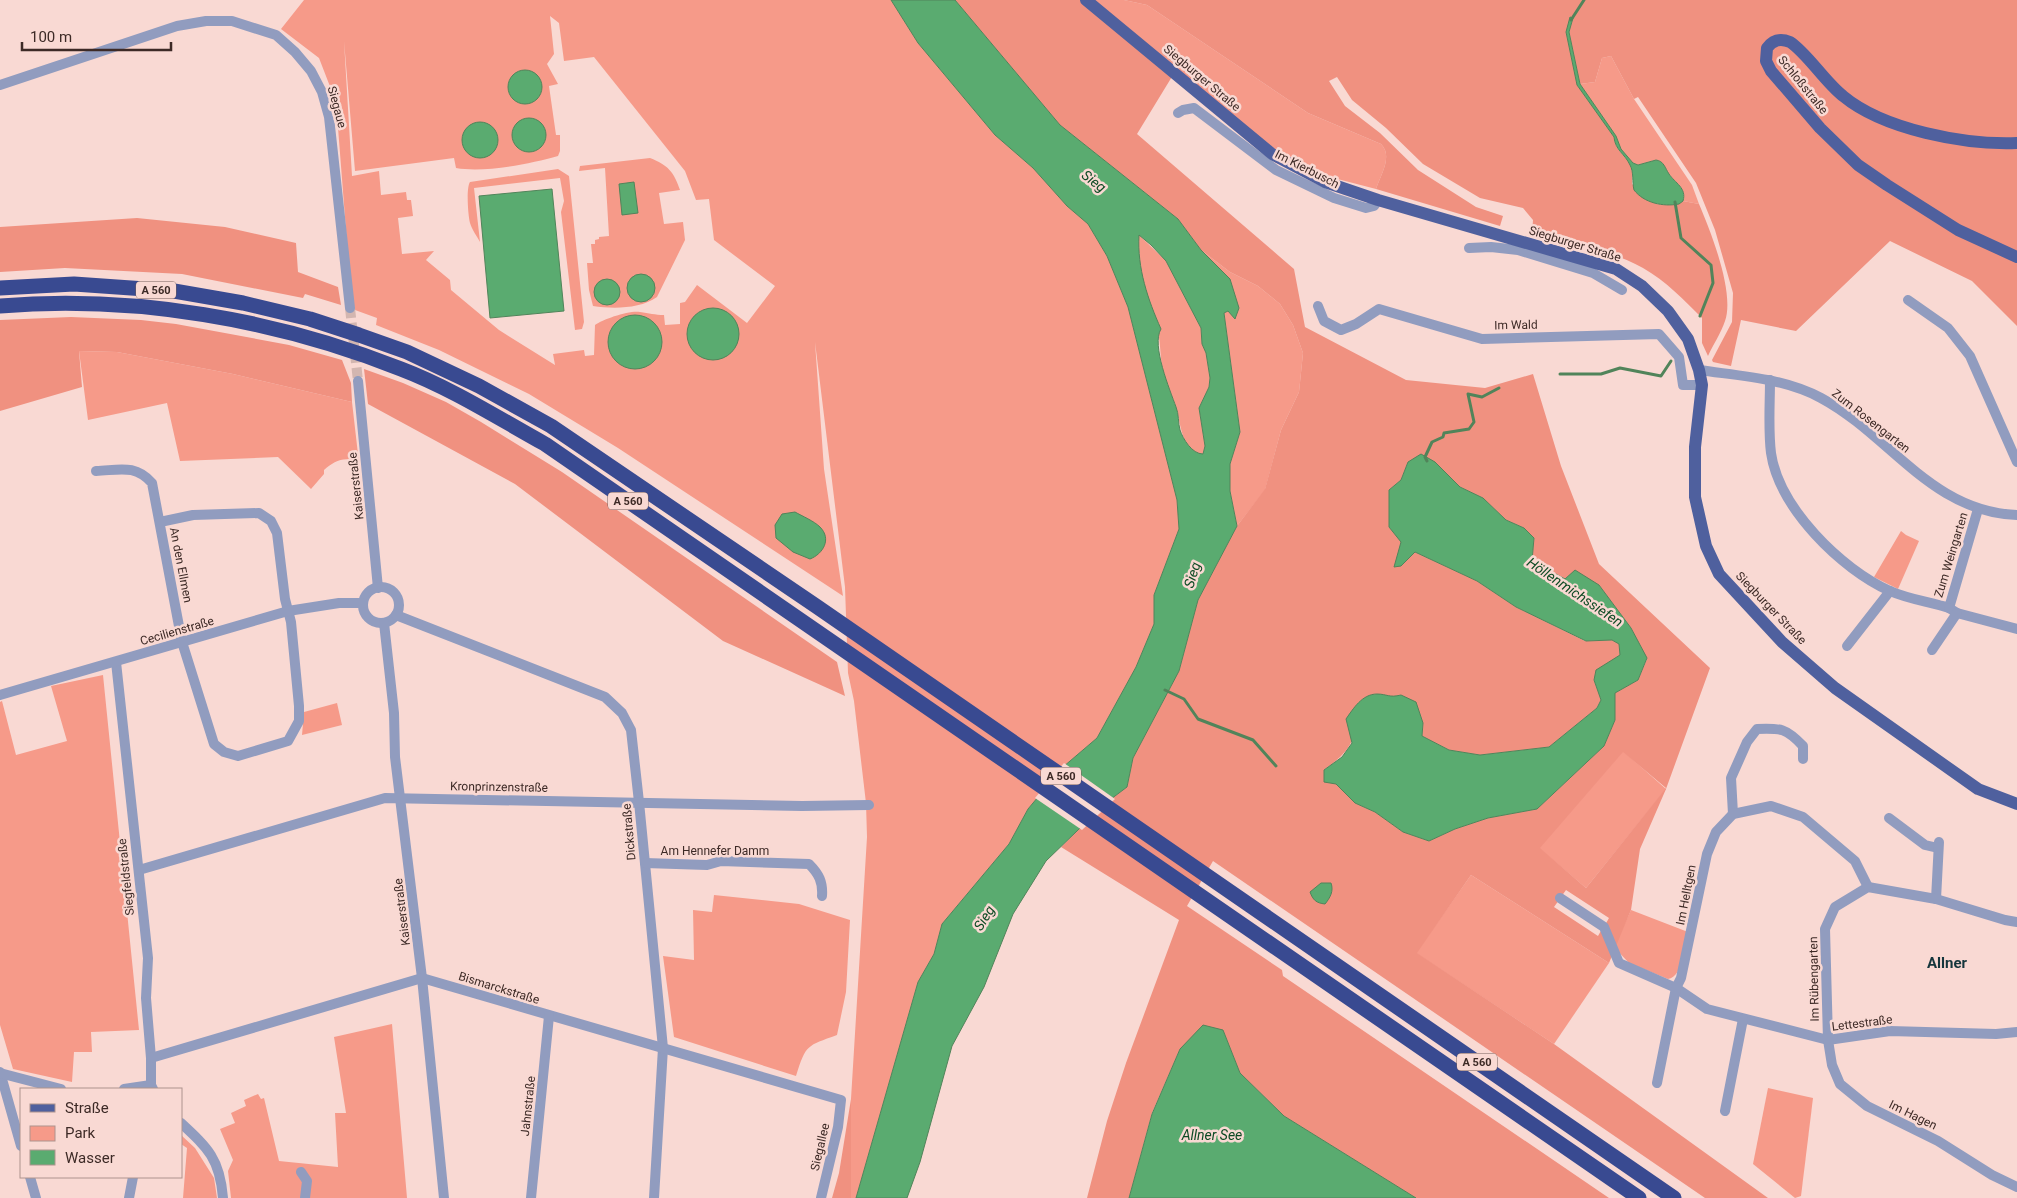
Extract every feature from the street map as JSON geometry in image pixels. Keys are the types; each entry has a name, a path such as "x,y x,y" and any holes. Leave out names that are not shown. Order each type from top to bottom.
{"highway":[{"name":"A 560","path":"0,288 74,284 174,291 243,303 310,319 407,352 479,386 551,426 1674,1198"},
{"name":"A 560","path":"0,306 36,303 104,303 191,312 248,323 305,337 402,369 472,403 545,444 1639,1198"}],"main road":[{"name":"Siegburger Straße","path":"1086,0 1272,154 1325,182 1516,245 1616,269 1642,286 1668,311 1688,339 1699,370 1702,385 1696,447 1695,497 1706,546 1719,574 1782,642 1836,688 1978,789 2017,804"},
{"name":"Schloßstraße","path":"2017,143 1982,143 1954,139 1926,133 1886,119 1856,106 1843,97 1790,42 1776,41 1768,46 1766,51 1767,65 1775,76 1820,128 1858,164 1887,185 1958,230 2017,257"}],"street":[{"name":"Siegaue","path":"0,85 177,26 206,21 232,21 276,35 295,52 311,71 322,92 329,117 350,308"},
{"name":"Im Kierbusch","path":"1178,113 1194,108 1276,170 1334,198 1366,208 1374,206 1378,200"},
{"path":"1469,248 1516,245 1594,273 1622,290"},
{"path":"1908,300 1948,328 1970,356 2017,462"},
{"name":"Im Wald","path":"1318,306 1324,321 1342,330 1356,324 1379,309 1482,339 1659,334 1679,357 1683,385 1702,385"},
{"name":"Zum Rosengarten","path":"1699,370 1770,380 1802,388 1845,414 1949,496 1978,510 1996,514 2017,515"},
{"name":"Zum Weingarten","path":"1770,380 1771,454 1782,488 1799,514 1827,546 1855,571 1890,591 2017,629"},
{"name":"Kaiserstraße","path":"358,381 378,588"},
{"name":"An den Ellmen","path":"96,471 130,469 143,473 152,483 182,642 214,744 224,752 238,756 288,741 299,721 292,632 277,533 270,521 259,513 193,515 160,522"},
{"name":"Zum Weingarten","path":"1932,650 1953,610 1978,510"},
{"path":"378,588 388,589 396,596 399,606 396,615 384,623 373,622 368,618 365,614 363,603 370,591 378,588"},
{"path":"1847,646 1890,591"},
{"name":"Cecilienstraße","path":"0,695 288,611 339,603 363,603"},
{"name":"Dickstraße","path":"396,615 605,697 622,713 630,730 639,802 663,1048 654,1198"},
{"name":"Kaiserstraße","path":"384,623 394,713 395,757 422,978 444,1198"},
{"name":"Siegfeldstraße","path":"116,662 148,958 146,998 152,1087"},
{"path":"1803,759 1804,746 1792,734 1780,728 1757,729 1747,742 1731,778 1733,814 1771,806 1803,817 1855,862 1868,887 1936,899 2017,922"},
{"name":"Kronprinzenstraße","path":"139,870 385,798 869,805"},
{"name":"Im Helltgen","path":"1676,988 1681,978 1707,854 1716,832 1733,814"},
{"path":"1889,818 1925,845 1938,845 1936,899"},
{"name":"Am Hennefer Damm","path":"645,864 707,865 721,861 810,864 819,874 823,886 822,896"},
{"name":"Im Rübengarten","path":"1828,1040 1825,929 1834,907 1868,887"},
{"name":"Lettestraße","path":"1560,898 1604,927 1619,963 1676,988 1708,1009 1742,1019 1828,1040 1890,1031 1996,1034 2017,1032"},
{"path":"151,1058 422,978"},
{"name":"Bismarckstraße","path":"422,978 841,1100"},
{"path":"1657,1082 1676,988"},
{"name":"Jahnstraße","path":"531,1198 549,1016"},
{"path":"1726,1110 1742,1019"},
{"name":"Im Hagen","path":"1828,1040 1832,1065 1840,1084 1867,1106 1938,1141 1992,1175 2017,1187"},
{"path":"0,1073 57,1088"},
{"path":"0,1073 20,1143"},
{"path":"138,1088 152,1087"},
{"name":"Siegallee","path":"820,1198 838,1127 841,1100"},
{"path":"182,1124 207,1147 222,1178 223,1198"},
{"path":"302,1172 307,1181 305,1198"},
{"path":"30,1178 36,1198"},
{"path":"129,1198 134,1178"}],"green space":[{"path":"304,0 891,0 918,43 995,135 1033,168 1067,206 1088,224 1107,256 1128,307 1177,500 1179,529 1154,595 1154,624 1136,667 1097,738 1063,767 1028,809 1009,844 942,924 934,954 918,982 856,1198 851,1198 851,1099 867,837 866,803 854,701 848,673 845,587 815,342 824,469 843,596 618,448 529,394 439,350 376,325 377,318 355,310 351,294 336,102 319,58 281,29","holes":["550,16 559,23 564,61 594,57 685,171 696,200 709,199 714,240 775,286 747,323 697,285 685,302 680,303 680,324 665,325 664,315 636,312 604,320 595,325 594,355 585,356 584,350 553,354 555,365 499,330 451,290 450,280 426,260 434,251 402,254 398,218 413,216 411,200 407,200 406,192 381,195 379,171 352,176 344,41 355,171 454,158 456,168 493,169 521,165 558,156 560,151 560,135 556,135 549,86 558,84 547,64 554,54"]},
{"path":"1093,0 1124,0 1147,5 1308,113 1381,144 1386,154 1386,160 1376,189 1276,163"},
{"path":"1611,56 1634,99 1692,185 1699,204 1683,201 1682,189 1660,161 1655,160 1638,165 1633,163 1621,149 1616,136 1580,84 1595,82 1602,58"},
{"path":"650,158 666,166 678,184 680,190 659,193 664,224 683,222 685,240 657,297 635,306 609,308 593,306 589,290 587,263 593,263 591,244 595,244 595,240 599,239 599,237 609,236 605,168 579,171 580,166"},
{"path":"558,169 569,176 584,322 582,329 575,330 561,212 564,201 560,178 474,188 480,242 471,226 469,214 468,196 470,182"},
{"path":"1138,234 1166,261 1201,328 1202,344 1206,353 1210,378 1209,387 1199,408 1205,446 1203,454 1196,452 1186,443 1175,404 1164,376 1158,331 1142,277"},
{"path":"1201,250 1230,272 1258,286 1280,304 1293,325 1303,353 1299,392 1281,430 1265,490 1237,526 1230,491 1230,464 1240,432 1224,313 1228,311"},
{"path":"79,351 117,352 233,374 352,402 359,463 345,459 332,464 324,470 324,474 311,489 278,457 180,461 167,403 88,420"},
{"path":"1901,531 1919,541 1898,589 1874,577"},
{"path":"103,675 139,1030 91,1032 92,1052 74,1052 72,1082 13,1069 0,1025 0,702 2,701 16,755 67,741 51,686"},
{"path":"337,703 342,725 302,735 304,712"},
{"path":"1623,751 1666,789 1586,888 1539,848"},
{"path":"1471,875 1609,963 1554,1044 1416,953"},
{"path":"714,895 799,904 850,920 846,992 837,1035 813,1044 805,1052 796,1076 674,1037 663,956 694,960 693,910 712,912"},
{"path":"1631,910 1688,932 1680,967 1673,977 1668,979 1629,963 1614,947"},
{"path":"392,1024 407,1198 231,1198 228,1171 233,1160 220,1129 235,1123 231,1113 246,1106 244,1100 258,1094 261,1099 264,1098 279,1161 338,1167 335,1113 346,1113 334,1037"},
{"path":"1768,1088 1813,1098 1801,1196 1795,1198 1753,1164"},
{"path":"182,1136 195,1148 214,1178 217,1198 183,1198 187,1148 182,1145"}],"shaded area":[{"path":"955,0 1092,0 1173,75 1137,134 1294,269 1305,327 1406,380 1485,388 1533,374 1561,466 1599,564 1710,668 1666,789 1640,849 1631,910 1609,963 1471,875 1417,953 1554,1044 1768,1198 1705,1198 1213,861 1187,906 1282,970 1283,976 1609,1198 1416,1198 1284,1116 1240,1073 1223,1030 1180,1049 1152,1113 1129,1198 1087,1198 1107,1121 1126,1063 1179,920 1061,847 1107,802 1127,787 1133,758 1179,671 1198,600 1237,526 1265,489 1281,430 1299,392 1303,353 1293,325 1280,304 1258,286 1230,272 1201,250 1178,219 1060,125","holes":["1408,462 1435,462 1460,487 1483,498 1506,520 1524,528 1534,538 1532,561 1565,580 1599,585 1631,628 1647,659 1638,680 1615,693 1615,720 1604,746 1537,809 1488,818 1455,829 1429,841 1403,832 1375,812 1355,803 1324,770 1343,755 1352,741 1359,702 1376,694 1391,698 1401,695 1423,723 1422,736 1449,750 1480,755 1549,747 1597,708 1601,700 1594,680 1620,655 1619,644 1612,640 1585,641 1516,607 1477,581 1415,552 1401,566 1401,541 1389,527 1389,490 1401,480","1623,752 1666,788 1586,888 1540,848","1566,890 1609,918 1605,925 1561,897","1559,900 1602,929 1598,936 1554,907"]},
{"path":"1124,0 2017,0 2017,326 1972,281 1890,241 1796,331 1741,320 1731,366 1713,362 1712,360 1732,322 1733,293 1715,230 1696,183 1638,97 1634,99 1611,56 1602,58 1595,82 1580,84 1569,32 1573,18 1566,32 1577,85 1614,137 1618,149 1630,164 1632,184 1656,204 1674,205 1683,201 1699,204 1704,216 1720,262 1727,295 1725,321 1708,356 1702,343 1702,318 1659,279 1643,268 1617,256 1532,235 1533,220 1523,208 1480,198 1423,164 1386,128 1352,100 1337,77 1329,81 1345,106 1380,133 1418,170 1476,207 1503,216 1500,226 1376,189 1386,160 1386,154 1381,144 1308,113 1147,5"},
{"path":"137,218 225,227 296,243 298,272 338,287 341,305 305,294 303,298 182,274 65,268 0,272 0,227"},
{"path":"71,317 141,320 176,324 289,345 342,360 351,383 352,402 233,374 117,352 79,351 82,387 0,411 0,320"},
{"path":"364,369 403,383 446,402 562,472 837,662 845,696 723,641 515,484 368,404"},
{"path":"851,1099 851,1198 832,1198 839,1173"}],"water":[{"name":"Sieg","path":"891,0 955,0 1060,125 1178,219 1201,250 1230,279 1239,308 1235,319 1228,311 1224,313 1240,432 1230,464 1230,491 1237,526 1198,600 1179,671 1133,758 1127,787 1107,802 1046,861 1013,914 984,987 952,1046 920,1162 907,1198 856,1198 918,982 934,954 942,924 1009,844 1028,809 1063,767 1097,738 1136,667 1154,624 1154,595 1179,529 1177,500 1128,307 1107,256 1088,224 1067,206 1033,168 995,135 918,43","holes":["1139,235 1166,261 1201,328 1202,344 1206,353 1210,378 1209,387 1199,408 1205,446 1203,454 1195,452 1181,434 1177,410 1162,368 1158,346 1161,329 1144,284 1140,260"]},
{"path":"1570,17 1573,18 1569,32 1580,84 1616,136 1621,149 1633,163 1638,165 1656,160 1663,163 1669,174 1682,189 1683,201 1679,204 1654,203 1643,198 1634,190 1632,171 1628,161 1618,149 1614,137 1577,85 1566,32"},
{"path":"525,70 532,71 537,75 541,80 541,94 537,99 532,103 525,104 518,103 513,99 509,94 508,87 509,80 513,75 518,71"},
{"path":"529,118 536,119 541,123 545,128 545,142 541,147 536,151 529,152 522,151 517,147 513,142 512,135 513,128 517,123 522,119"},
{"path":"480,122 492,128 498,140 492,152 480,158 468,152 462,140 468,128"},
{"path":"634,182 638,213 622,215 619,184"},
{"path":"552,189 564,311 490,318 479,196"},
{"path":"641,274 651,278 655,288 651,298 641,302 631,298 627,288 631,278"},
{"path":"607,279 616,283 620,292 616,301 607,305 598,301 594,292 598,283"},
{"path":"708,308 718,308 728,312 735,319 739,334 735,349 728,356 718,360 708,360 698,356 691,349 687,339 687,329 691,319 698,312"},
{"path":"635,315 645,317 654,323 660,332 662,342 660,352 654,361 645,367 635,369 625,367 616,361 610,352 608,342 610,332 616,323 625,317"},
{"path":"1421,454 1435,462 1460,487 1483,498 1506,520 1524,528 1534,538 1532,561 1565,579 1575,570 1599,585 1631,628 1647,658 1638,680 1615,693 1615,720 1604,746 1537,809 1488,818 1455,829 1429,841 1403,832 1375,812 1355,803 1336,784 1324,782 1324,770 1342,757 1352,743 1346,719 1362,699 1377,694 1401,695 1416,702 1423,723 1422,736 1449,750 1480,755 1549,747 1597,708 1601,700 1594,680 1596,670 1620,655 1619,644 1612,640 1586,641 1516,607 1477,581 1415,552 1401,566 1394,567 1401,542 1389,527 1389,490 1401,480 1408,462"},
{"path":"795,512 820,527 824,532 826,541 822,550 810,559 793,552 776,538 775,525 782,514"},
{"path":"1321,883 1331,883 1332,886 1331,894 1325,904 1315,901 1310,892"},
{"name":"Allner See","path":"1203,1025 1223,1030 1240,1073 1284,1116 1416,1198 1129,1198 1152,1114 1180,1049"}],"pier":[{"path":"1064,763 1115,799 1082,830 1035,798"}],"waterway":[{"name":"Höllenmichssiefen","path":"1571,20 1584,0"},
{"name":"Höllenmichssiefen","path":"1675,202 1681,238 1711,265 1713,283 1700,316"},
{"name":"Höllenmichssiefen","path":"1560,374 1601,374 1620,368 1661,376 1671,361"},
{"name":"Höllenmichssiefen","path":"1427,461 1425,457 1432,442 1443,437 1444,433 1469,429 1474,422 1468,394 1482,397 1499,388"},
{"name":"Höllenmichssiefen","path":"1165,690 1184,699 1198,719 1253,740 1276,766"}],"tunnel":[{"path":"350,308 358,381"}],"district":[{"name":"Allner","path":"1947,963"}]}
